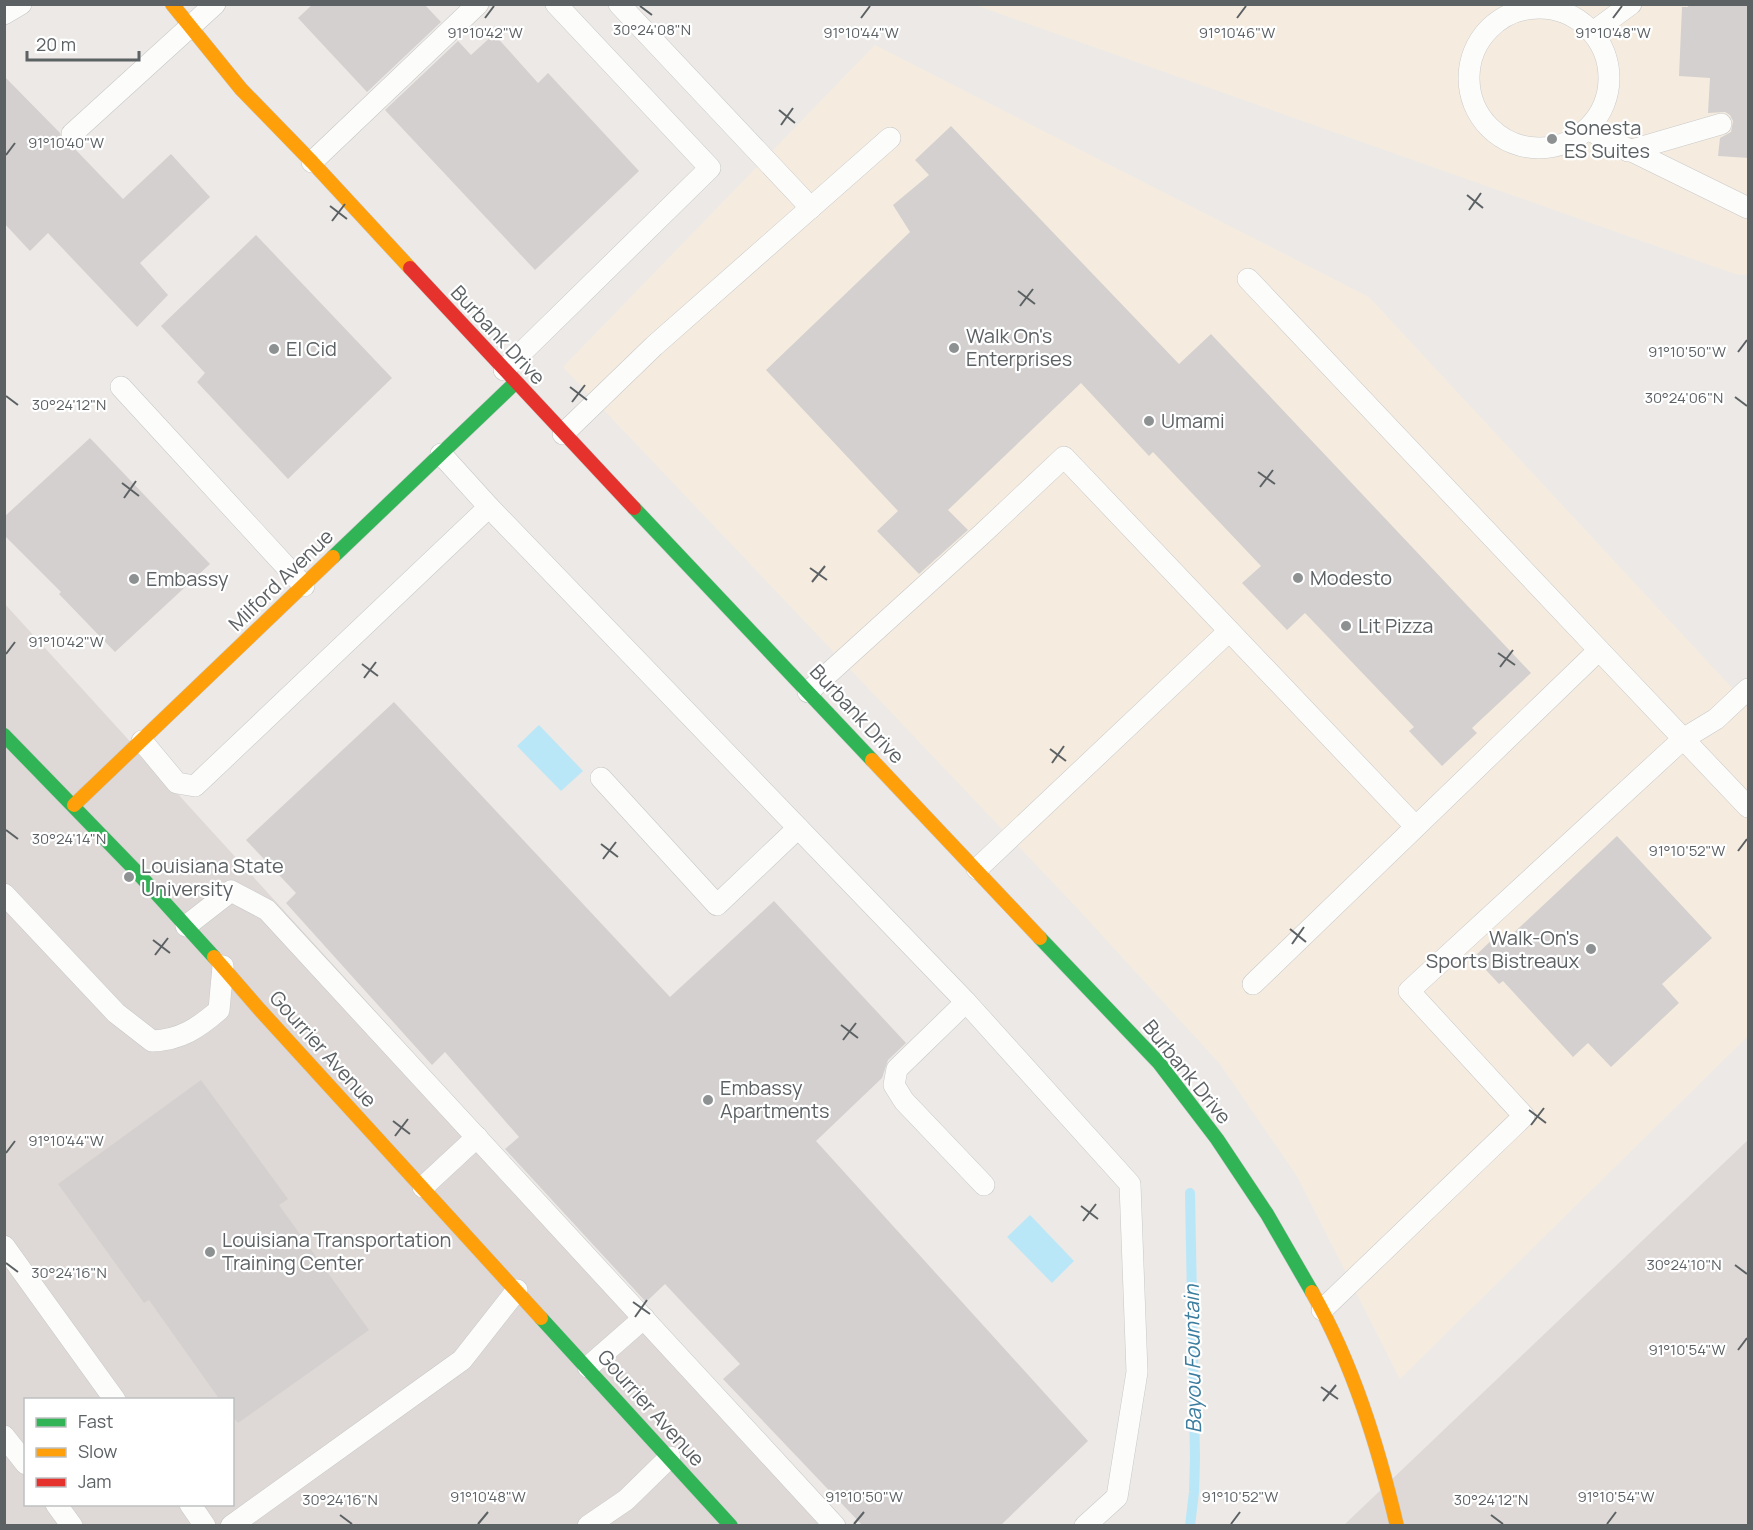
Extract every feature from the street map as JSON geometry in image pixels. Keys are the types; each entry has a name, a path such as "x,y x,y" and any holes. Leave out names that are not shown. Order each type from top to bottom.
{"main road":[{"name":"Burbank Drive","path":"172,4 241,89 312,162 563,434 1159,1063 1217,1139 1267,1214 1322,1310 1344,1358 1382,1462 1397,1526"},
{"name":"Milford Avenue","path":"74,806 441,454 509,376"},
{"name":"Gourrier Avenue","path":"4,735 74,806 223,966 260,1010 731,1526"}],"lane":[{"path":"4,14 21,4"},
{"path":"72,134 215,4"},
{"path":"312,162 478,4"},
{"path":"509,376 710,168 556,4"},
{"path":"619,4 811,208"},
{"path":"1593,32 1631,4"},
{"path":"1528,8 1553,8 1575,17 1593,32 1606,53 1610,77 1606,101 1595,123 1577,138 1556,147 1533,149 1511,143 1492,131 1477,113 1469,91 1468,69 1475,47 1488,28 1507,15 1528,8"},
{"path":"1628,151 1720,124"},
{"path":"1587,129 1628,151 1749,208"},
{"path":"563,434 654,346 890,138"},
{"path":"1248,279 1749,807"},
{"path":"121,387 304,586"},
{"path":"441,454 489,507 966,1002 1130,1184 1137,1372 1117,1497 1085,1526"},
{"path":"808,692 1064,457 1414,826"},
{"path":"142,741 177,783 195,786 489,507"},
{"path":"977,869 1229,632"},
{"path":"1253,984 1414,826 1599,650"},
{"path":"1322,1310 1524,1116 1410,991 1683,739 1716,719 1749,689"},
{"path":"601,778 717,905 798,828"},
{"path":"186,926 231,891 267,910 835,1526"},
{"path":"4,894 116,1013 152,1041 170,1040 200,1027 219,1010 223,966"},
{"path":"966,1002 897,1069 894,1085 904,1101 984,1185"},
{"path":"423,1187 477,1137"},
{"path":"4,1246 114,1398"},
{"path":"231,1526 462,1360 517,1290"},
{"path":"588,1367 644,1318"},
{"path":"4,1436 24,1461"},
{"path":"588,1526 626,1500 670,1457"},
{"path":"57,1506 72,1526"},
{"path":"191,1506 205,1526"}],"shaded area":[{"name":"Sonesta ES Suites","path":"975,5 1748,5 1748,275 1735,274"},
{"path":"875,45 1369,297 1748,705 1748,1036 1400,1379 1297,1176 1220,1064 1078,909 563,367"},
{"name":"Louisiana State University","path":"4,603 843,1525 5,1525"},
{"path":"1748,1140 1748,1525 1344,1525"}],"water":[{"path":"539,725 583,771 561,791 517,746"},
{"path":"1030,1215 1074,1261 1052,1283 1007,1237"}],"building":[{"path":"313,4 424,4 441,22 367,92 298,18"},
{"path":"1689,4 1749,4 1749,158 1718,156 1720,138 1731,132 1733,121 1725,112 1708,113 1710,78 1679,76 1682,7 1688,7"},
{"path":"494,34 538,83 548,73 639,171 535,270 385,110 458,41 471,55"},
{"path":"4,76 60,133 63,143 72,146 123,199 171,154 210,197 140,263 168,295 137,327 48,233 30,251 4,223"},
{"path":"951,126 1179,364 1211,334 1531,673 1472,728 1477,733 1442,766 1409,731 1414,727 1305,613 1287,630 1242,583 1261,566 1153,452 1149,456 1081,383 948,510 968,530 919,574 877,531 898,511 766,370 910,232 893,205 929,175 915,160"},
{"name":"El Cid","path":"256,235 392,378 288,479 197,382 205,373 161,326"},
{"path":"90,438 210,564 115,652 59,594 61,592 4,535 4,517"},
{"path":"394,702 670,997 774,901 906,1043 888,1060 882,1078 816,1141 1088,1441 1000,1526 863,1526 723,1379 740,1364 665,1284 646,1302 505,1149 519,1137 445,1052 432,1065 286,903 296,893 246,840"},
{"name":"Walk-On's Sports Bistreaux","path":"1617,836 1712,938 1662,984 1679,1003 1611,1067 1588,1043 1573,1057 1503,981 1499,984 1474,957 1497,935 1504,942"},
{"name":"Louisiana Transportation Training Center","path":"201,1080 288,1199 279,1205 369,1330 238,1423 234,1418 234,1398 219,1398 149,1300 144,1303 58,1184"}],"waterway":[{"name":"Bayou Fountain","path":"1190,1193 1195,1458 1190,1526"}],"traffic: fast":[{"path":"333,557 515,383"},
{"path":"634,508 872,760"},
{"path":"4,735 135,870 214,957"},
{"path":"1040,938 1159,1063 1217,1139 1267,1214 1312,1292"},
{"path":"541,1318 731,1526"}],"traffic: slow":[{"path":"172,4 241,89 410,268"},
{"path":"74,805 333,557"},
{"path":"872,760 1040,938"},
{"path":"214,957 541,1318"},
{"path":"1312,1292 1340,1348 1363,1406 1397,1526"}],"traffic: jam":[{"path":"410,268 634,508"}],"place":[{"name":"Sonesta ES Suites","path":"1552,139"},
{"name":"Walk On's Enterprises","path":"954,348"},
{"name":"El Cid","path":"274,349"},
{"name":"Umami","path":"1149,421"},
{"name":"Modesto","path":"1298,578"},
{"name":"Embassy","path":"134,579"},
{"name":"Lit Pizza","path":"1346,626"},
{"name":"Louisiana State University","path":"129,877"},
{"name":"Walk-On's Sports Bistreaux","path":"1591,949"},
{"name":"Embassy Apartments","path":"708,1100"},
{"name":"Louisiana Transportation Training Center","path":"210,1252"}]}
